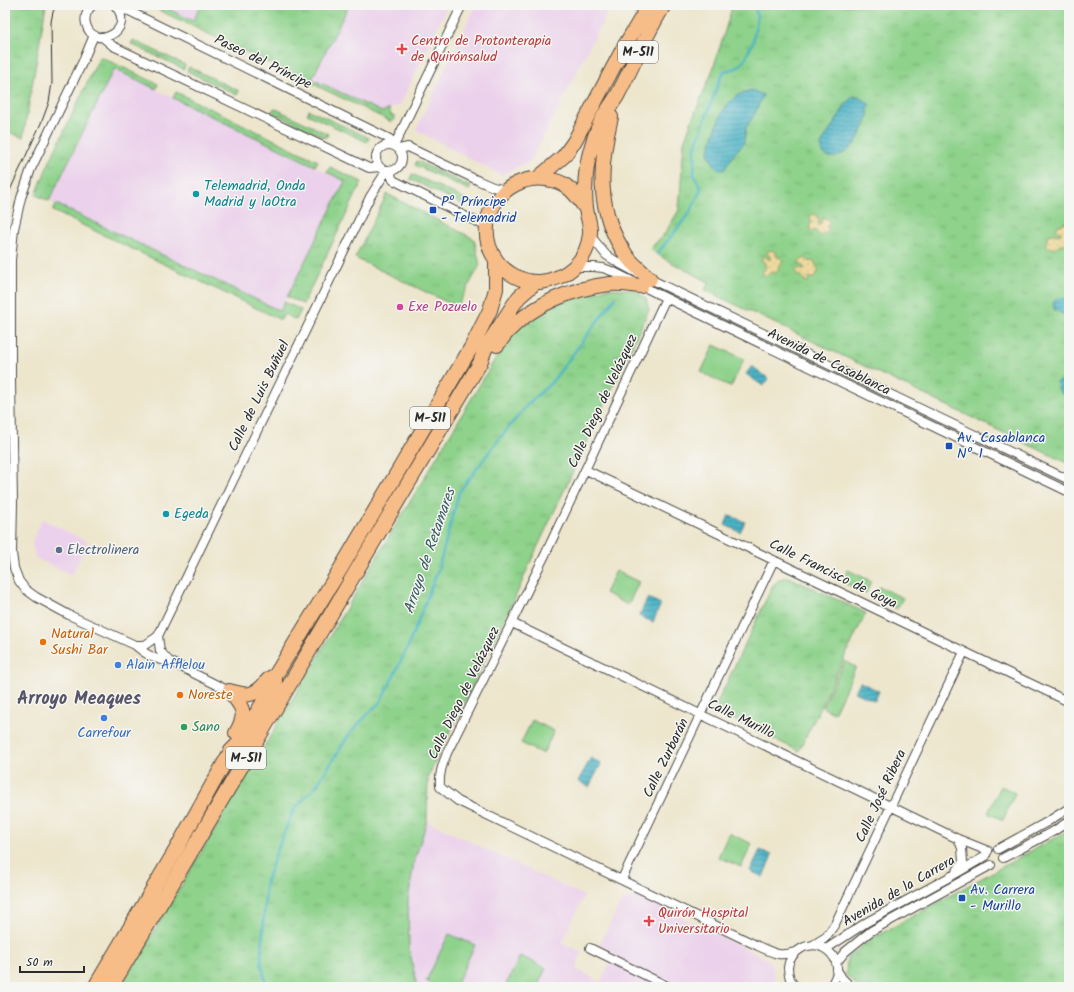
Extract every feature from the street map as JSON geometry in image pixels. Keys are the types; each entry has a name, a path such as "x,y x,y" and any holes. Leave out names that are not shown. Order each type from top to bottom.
{"highway":[{"name":"M-511","path":"538,178 564,156 574,142 624,47 649,5"},
{"name":"M-511","path":"586,209 586,184 592,145 604,116 616,97 664,5"},
{"path":"616,97 604,145 602,168 603,196 606,211 614,234 645,282"},
{"name":"M-511","path":"538,178 553,180 567,186 578,196 586,209 590,221 590,235 585,252 575,267 563,276 550,281 536,282 521,279 507,272 496,260 490,250 486,227 489,213 496,200 506,190 516,183 526,179 538,178"},
{"name":"M-511","path":"95,987 177,848 231,751 239,743 275,682 275,676 341,568 472,346 490,310 496,289 496,260"},
{"name":"M-511","path":"111,987 480,363 485,349 512,307 536,282"},
{"path":"480,363 492,353 508,331 528,314 549,301 569,293 593,287 611,284 645,282"},
{"path":"230,691 244,695 254,692 263,686 268,678 275,676"},
{"path":"230,691 240,704 243,715 240,727 232,740 231,751"}],"street":[{"path":"93,5 88,10 85,19 87,28 94,35 102,38 113,46 369,168 394,169 399,166 402,160 401,154 395,146"},
{"path":"395,146 462,5"},
{"path":"102,38 110,36 117,31 120,24 121,16 115,7"},
{"name":"Paseo del Príncipe","path":"115,7 129,12 390,138 395,146"},
{"path":"94,35 31,169 21,198 14,229 11,260 12,553 14,568 19,581 25,589 36,597 69,615 135,645 141,651 163,661 169,661"},
{"path":"486,227 393,180 377,161 379,149 385,146 408,147 479,181 493,187 506,190"},
{"name":"Calle de Luis Buñuel","path":"158,636 370,196 385,169"},
{"name":"Avenida de Casablanca","path":"590,235 606,255 666,298 1069,492"},
{"name":"Avenida de Casablanca","path":"575,267 602,268 645,282 1069,480"},
{"name":"Calle Diego de Velázquez","path":"666,298 586,470 447,753 439,776 440,787 458,801 776,954 786,955 795,952"},
{"name":"Calle Francisco de Goya","path":"586,470 1069,702"},
{"name":"Calle Zurbarán","path":"622,879 774,560"},
{"name":"Calle Murillo","path":"512,623 987,853"},
{"path":"135,645 145,645 158,636 160,651 169,661 230,691"},
{"name":"Calle José Ribera","path":"795,952 806,946 813,945 826,937 835,924 964,652"},
{"path":"998,849 1002,852 1003,858 1001,863 991,865 987,861 987,853 993,848 998,849 1069,808"},
{"path":"1003,858 1054,831 1069,821"},
{"path":"955,874 963,862 962,848 958,839"},
{"name":"Avenida de la Carrera","path":"826,949 867,922 955,874 987,853"},
{"name":"Avenida de la Carrera","path":"836,966 845,952 871,931 991,865"},
{"path":"813,945 826,949 832,955 836,966 845,981 851,987"},
{"path":"590,948 669,987"},
{"path":"786,987 789,978 788,965 795,952"},
{"path":"830,987 834,980 836,966"},
{"path":"789,978 795,987"}],"shaded area":[{"path":"160,5 448,5 400,105 382,112 312,80"},
{"path":"476,5 611,5 531,161 501,175 416,130"},
{"path":"114,69 345,181 280,311 49,201"},
{"name":"Electrolinera","path":"42,519 88,542 72,575 35,558 32,542"},
{"path":"427,821 584,896 562,943 582,952 576,969 601,982 614,953 599,945 622,900 637,896 769,960 775,978 770,987 417,987 409,947 408,901 414,862"}],"green space":[{"path":"5,5 46,5 23,138 5,130"},
{"path":"148,5 160,5 193,21 201,5 349,5 312,79 382,112 389,109 391,115 395,117 392,122"},
{"path":"732,5 1069,5 1069,464 705,290 709,282 665,259 650,249 665,233 679,210 684,142 713,69"},
{"path":"133,40 185,65 184,69 131,44"},
{"path":"101,57 158,84 156,89 114,69 49,201 36,195 47,167 99,58"},
{"path":"189,67 239,91 237,95 187,71"},
{"path":"176,92 318,161 315,166 173,98"},
{"path":"274,108 328,134 326,138 272,112"},
{"path":"309,110 369,138 367,142 307,114"},
{"path":"417,161 471,187 469,190 415,165"},
{"path":"330,167 362,182 303,304 287,297 345,181 327,172"},
{"path":"412,174 467,200 464,205 410,179"},
{"path":"387,194 474,239 480,265 457,307 355,258"},
{"path":"56,204 280,311 284,302 301,310 296,320 284,314 281,320 53,211"},
{"path":"607,288 636,290 646,299 649,310 515,598 428,777 427,821 414,862 408,901 409,947 417,987 120,987 504,344 515,331 552,305"},
{"path":"714,345 744,359 731,387 701,372"},
{"path":"848,570 871,581 866,593 842,582"},
{"path":"616,571 639,582 628,605 605,593"},
{"path":"788,577 866,613 799,751 724,715 719,710 717,703 773,585 780,579"},
{"path":"879,587 903,598 897,609 874,598"},
{"path":"845,661 856,667 834,713 822,707"},
{"path":"532,720 554,731 543,754 521,743"},
{"path":"1001,786 1015,793 1003,820 988,813"},
{"path":"1069,830 1069,987 859,987 846,975 847,958 873,938"},
{"path":"729,833 752,844 741,867 718,857"},
{"path":"449,934 475,945 455,987 439,987 426,981"},
{"path":"520,956 546,968 537,987 505,987"}],"sand":[{"path":"813,214 818,217 818,224 820,225 823,217 830,222 827,227 829,231 821,236 816,231 810,229 809,226 812,223 810,217"},
{"path":"1064,222 1069,224 1069,245 1068,246 1063,243 1055,249 1047,246 1046,243 1049,235 1061,234 1061,232 1056,230 1059,225 1062,225"},
{"path":"771,250 777,253 776,256 781,258 783,262 779,266 776,273 771,272 767,276 762,273 766,266 761,258 764,256 770,260 770,256 767,252"},
{"path":"805,258 810,262 813,261 819,270 814,278 809,277 808,282 804,281 803,277 796,273 796,270 799,268 805,268 799,263"}],"water":[{"path":"752,90 763,95 754,116 746,127 744,144 735,153 724,170 719,170 713,163 708,153 722,112 733,99 741,93"},
{"path":"854,96 869,104 868,117 864,127 853,146 845,153 836,157 827,156 823,153 821,144 848,101"},
{"path":"1057,298 1069,299 1069,318 1054,309 1053,302"},
{"path":"752,366 769,379 763,386 746,374"},
{"path":"1063,378 1069,379 1069,398 1064,396 1058,388 1057,383"},
{"path":"729,515 745,522 740,532 725,525"},
{"path":"648,598 661,604 653,622 639,616"},
{"path":"860,682 879,691 875,701 855,692"},
{"path":"591,758 601,764 589,787 578,781"},
{"path":"760,850 772,855 763,877 750,871"}],"waterway":[{"name":"Arroyo de Retamares","path":"657,254 692,209 701,189 694,174 695,147 720,79 725,71 737,68 744,61 753,42 757,18 755,5"},
{"name":"Arroyo de Retamares","path":"267,987 261,962 266,883 293,811 317,785 350,733 381,701 407,649 438,570 459,492 528,404 552,382 615,298"}],"tram line":[{"path":"5,201 42,121 49,102 52,83 51,22 56,5"}],"place":[{"name":"Centro de Protonterapia de Quirónsalud","path":"402,49"},
{"name":"Telemadrid, Onda Madrid y laOtra","path":"196,194"},
{"name":"Pº Príncipe - Telemadrid","path":"433,210"},
{"name":"Exe Pozuelo","path":"400,307"},
{"name":"Av. Casablanca Nº 1","path":"949,446"},
{"name":"Egeda","path":"166,514"},
{"name":"Electrolinera","path":"59,550"},
{"name":"Natural Sushi Bar","path":"43,642"},
{"name":"Alain Afflelou","path":"118,665"},
{"name":"Noreste","path":"180,695"},
{"name":"Carrefour","path":"104,718"},
{"name":"Sano","path":"184,727"},
{"name":"Av. Carrera - Murillo","path":"962,898"},
{"name":"Quirón Hospital Universitario","path":"649,921"}],"district":[{"name":"Arroyo Meaques","path":"79,699"}]}
